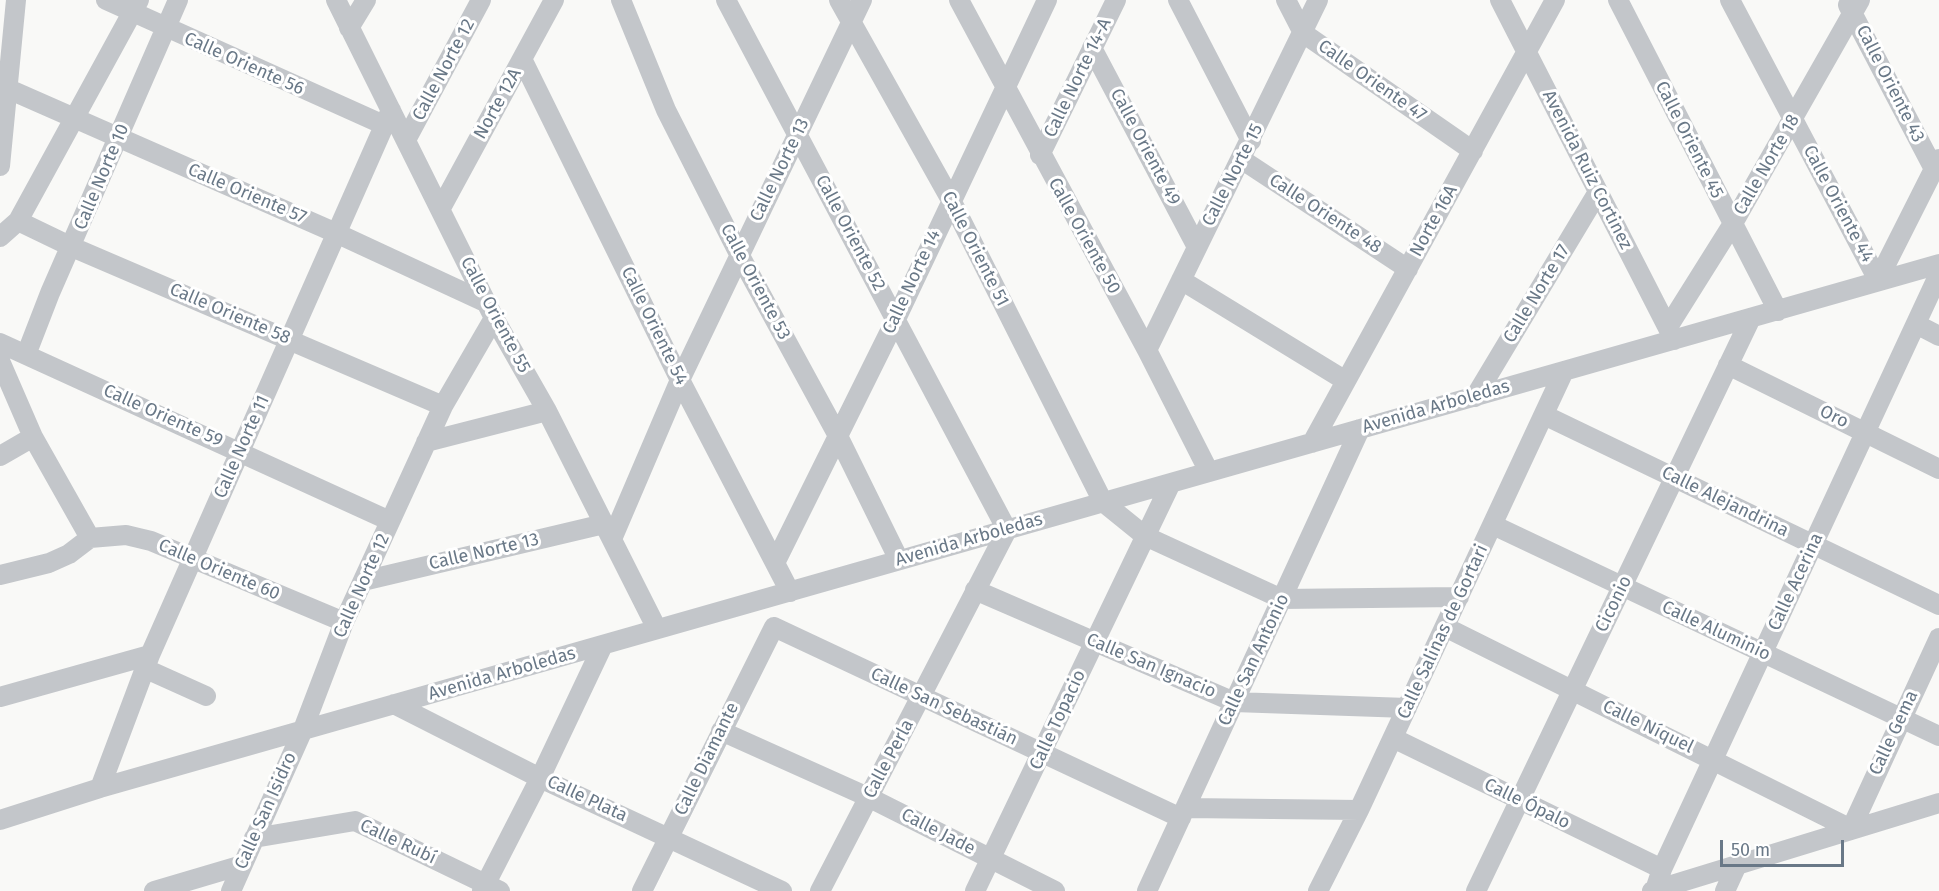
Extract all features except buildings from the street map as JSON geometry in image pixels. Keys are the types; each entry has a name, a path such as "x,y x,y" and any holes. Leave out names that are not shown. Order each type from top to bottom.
{"street":[{"path":"0,166 16,0"},
{"name":"Calle Oriente 56","path":"106,0 136,7 165,29 387,118"},
{"name":"Calle Norte 10","path":"26,355 50,293 178,0"},
{"name":"Calle Oriente 55","path":"336,0 387,118 406,141 490,310 547,411 657,629"},
{"path":"349,28 366,0"},
{"name":"Calle Norte 12","path":"406,141 481,0"},
{"name":"Norte 12A","path":"441,208 554,0"},
{"name":"Calle Oriente 53","path":"621,0 666,110 739,254 837,434 899,560"},
{"name":"Calle Oriente 52","path":"726,0 1007,530"},
{"name":"Calle Oriente 51","path":"839,0 951,200 1103,502"},
{"name":"Calle Norte 13","path":"363,581 608,531 862,0"},
{"name":"Calle Oriente 50","path":"959,0 1040,155 1147,350 1209,472"},
{"name":"Calle Norte 14","path":"775,563 896,319 1047,0"},
{"name":"Calle Norte 14-A","path":"1040,155 1116,0"},
{"path":"1178,0 1251,141"},
{"name":"Calle Oriente 47","path":"1286,0 1303,33 1473,151"},
{"name":"Calle Norte 15","path":"1147,350 1318,0"},
{"name":"Avenida Ruiz Cortinez","path":"1500,0 1671,334"},
{"name":"Norte 16A","path":"1312,443 1556,0"},
{"name":"Calle Oriente 45","path":"1618,0 1732,225 1778,310"},
{"name":"Calle Oriente 44","path":"1730,0 1878,280"},
{"name":"Calle Norte 18","path":"1671,334 1793,119 1852,4"},
{"name":"Calle Oriente 43","path":"1852,4 1936,164"},
{"path":"0,237 18,220 136,7"},
{"name":"Calle Oriente 49","path":"1092,48 1197,247"},
{"name":"Calle Oriente 54","path":"522,59 680,380 790,591"},
{"name":"Calle Oriente 57","path":"6,88 336,233 490,310"},
{"name":"Calle Norte 11","path":"100,788 148,662 387,118"},
{"name":"Calle Oriente 48","path":"1241,159 1408,269"},
{"path":"1878,280 1936,164"},
{"name":"Calle Norte 17","path":"1475,397 1598,192"},
{"name":"Calle Oriente 58","path":"18,220 72,247 289,338 443,406"},
{"name":"Avenida Arboledas","path":"0,820 100,788 1475,397 1564,371 1671,334 1751,318 1939,264"},
{"name":"Calle Acerina","path":"1653,891 1939,274"},
{"path":"1181,280 1346,381"},
{"name":"Calle Norte 12","path":"302,732 363,581 426,442 490,310"},
{"name":"Ciconio","path":"1476,891 1751,318"},
{"path":"1916,324 1939,336"},
{"name":"Calle Oriente 59","path":"0,343 390,521"},
{"path":"0,361 33,437 90,538 69,554 50,563 0,576"},
{"name":"Oro","path":"1728,365 1939,469"},
{"name":"Calle Salinas de Gortari","path":"1318,891 1359,810 1564,371"},
{"path":"426,442 547,411"},
{"name":"Calle Alejandrina","path":"1544,415 1939,605"},
{"name":"Calle San Antonio","path":"1147,891 1360,429"},
{"path":"0,456 33,437"},
{"name":"Calle Topacio","path":"975,891 1171,483"},
{"path":"1103,502 1145,536 1282,599 1459,597"},
{"name":"Calle Aluminio","path":"1492,525 1939,736"},
{"name":"Calle Perla","path":"820,891 1007,530"},
{"name":"Calle Oriente 60","path":"90,538 126,535 151,541 345,622"},
{"name":"Calle San Ignacio","path":"975,590 1234,702 1407,708"},
{"path":"765,599 774,627"},
{"name":"Calle San Sebastián","path":"774,627 1042,753 1183,813 1359,810"},
{"name":"Calle Diamante","path":"642,891 774,627"},
{"name":"Calle Níquel","path":"1445,627 1851,829"},
{"name":"Calle Gema","path":"1851,829 1900,718 1939,638"},
{"path":"489,889 603,645"},
{"path":"0,697 148,662 206,696"},
{"name":"Calle Plata","path":"394,704 540,777 782,891"},
{"name":"Calle Jade","path":"721,731 868,797 1055,891"},
{"name":"Calle San Isidro","path":"231,891 302,732"},
{"name":"Calle Ópalo","path":"1393,738 1662,869"},
{"path":"1653,891 1939,803"},
{"name":"Calle Rubí","path":"254,838 355,821 489,889"},
{"path":"154,891 242,865"},
{"path":"1725,891 1736,867"}]}
